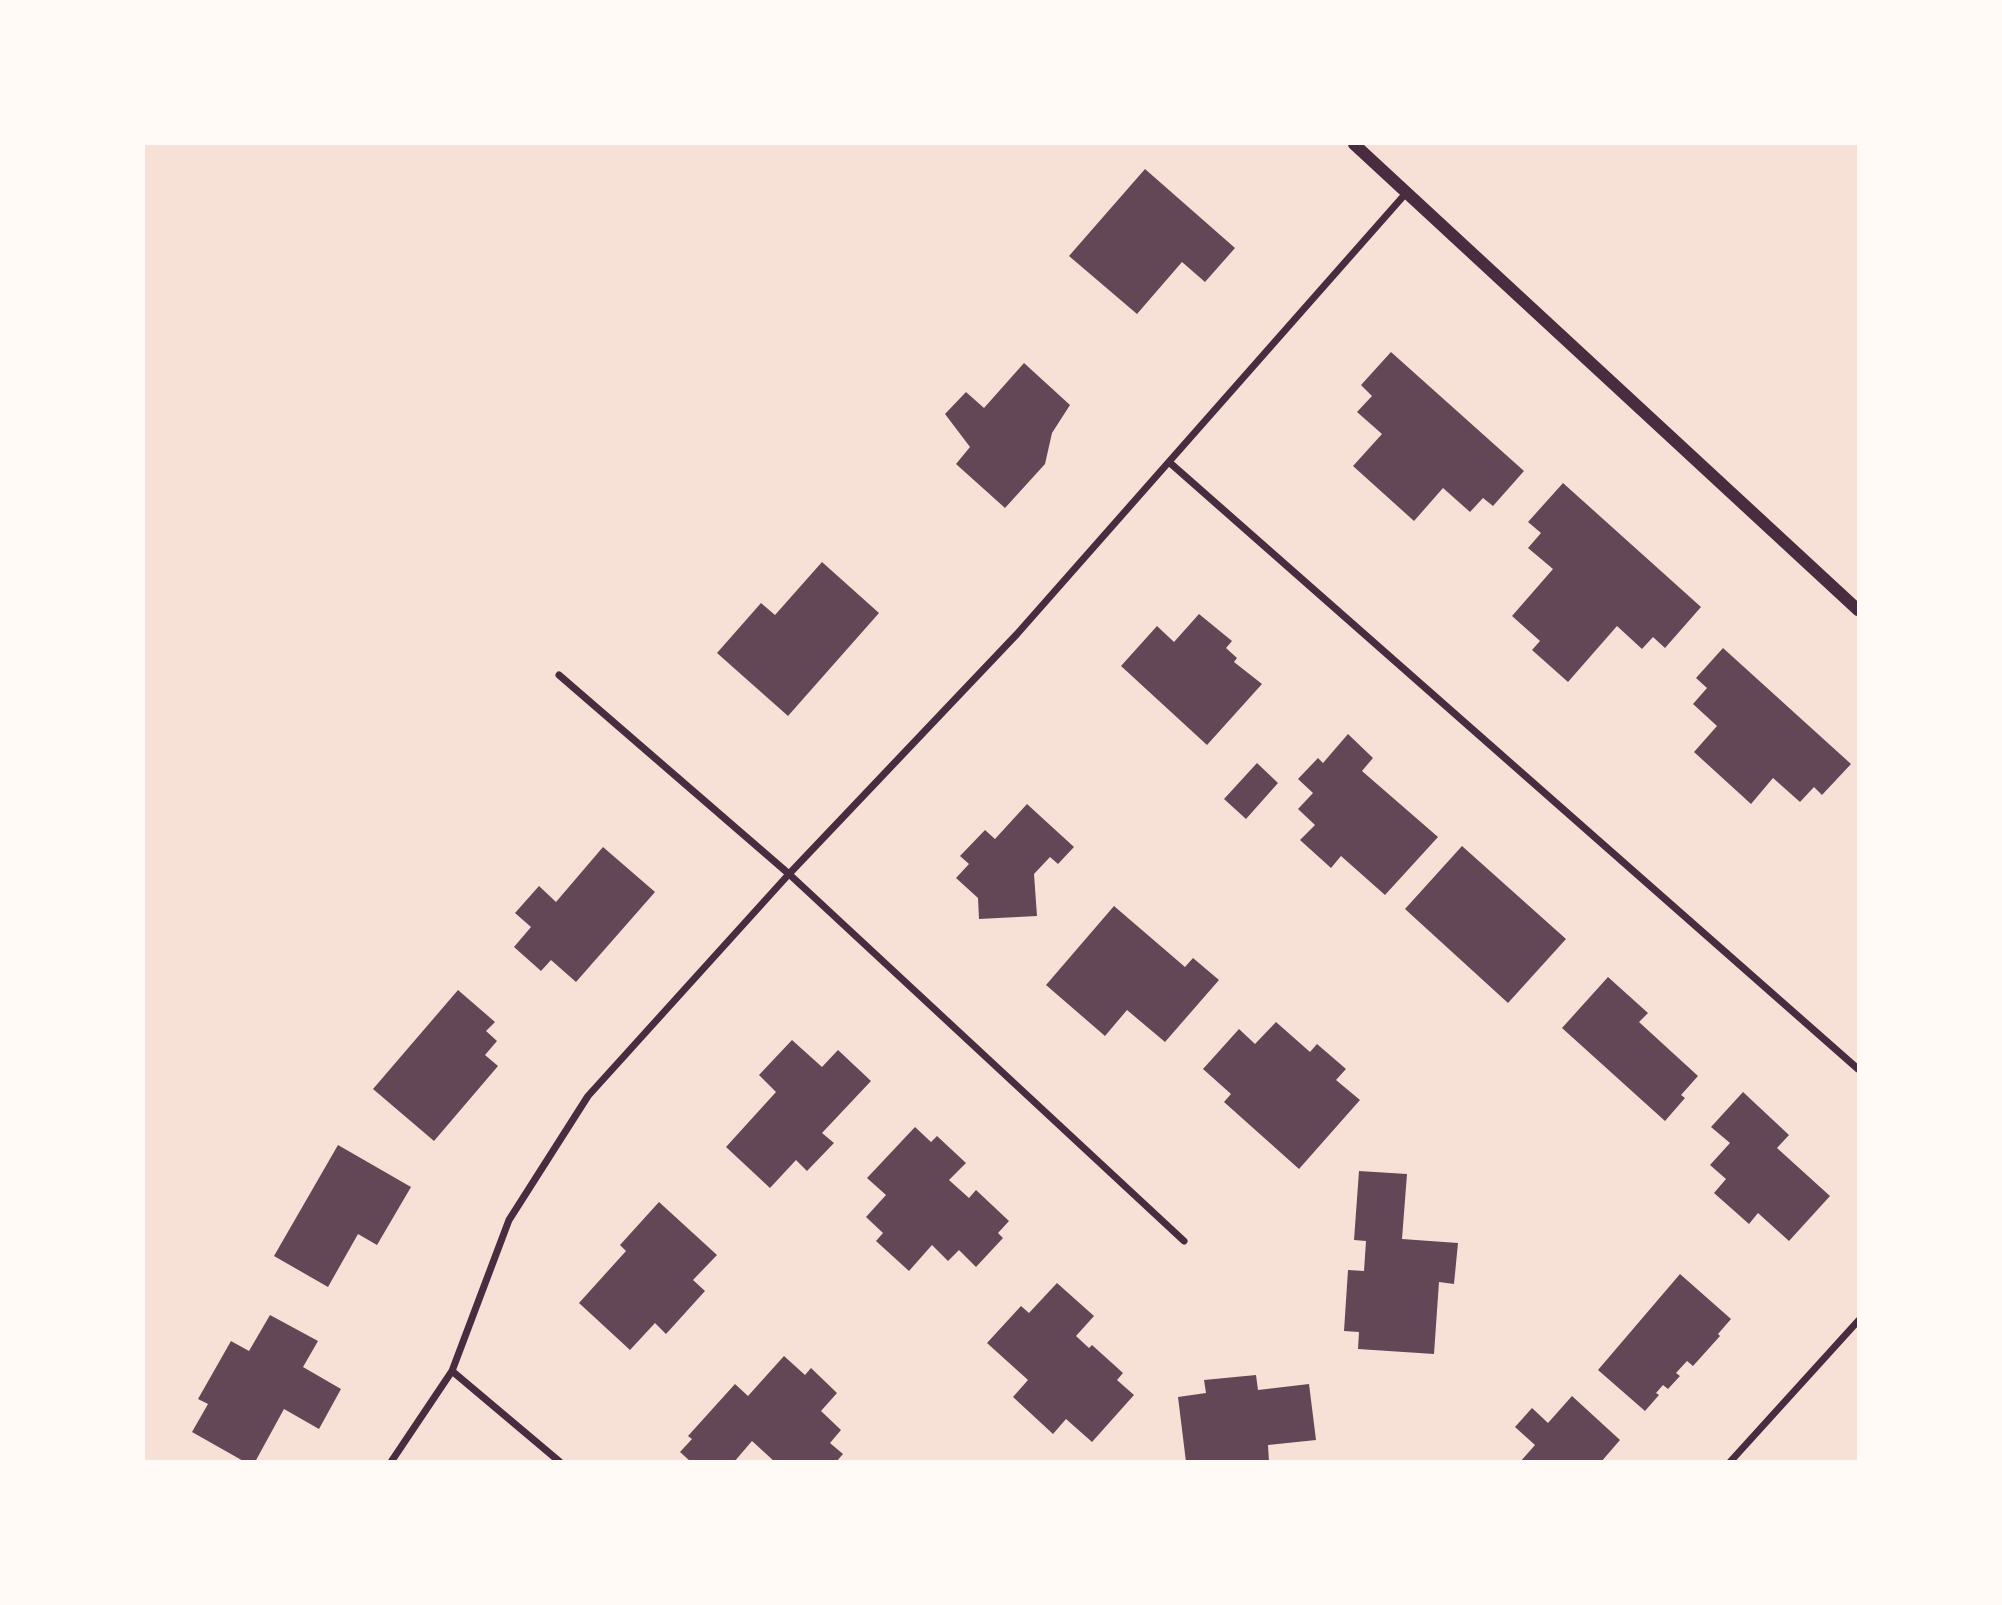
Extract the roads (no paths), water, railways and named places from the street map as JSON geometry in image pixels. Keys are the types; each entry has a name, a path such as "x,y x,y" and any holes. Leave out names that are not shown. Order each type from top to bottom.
{"street":[{"path":"1354,144 1858,610"},
{"path":"391,1461 452,1371 509,1220 588,1096 789,874 1017,634 1407,192"},
{"path":"1169,462 1858,1069"},
{"path":"559,675 789,874 1184,1241"},
{"path":"1730,1461 1858,1321"},
{"path":"452,1371 560,1461"}]}
